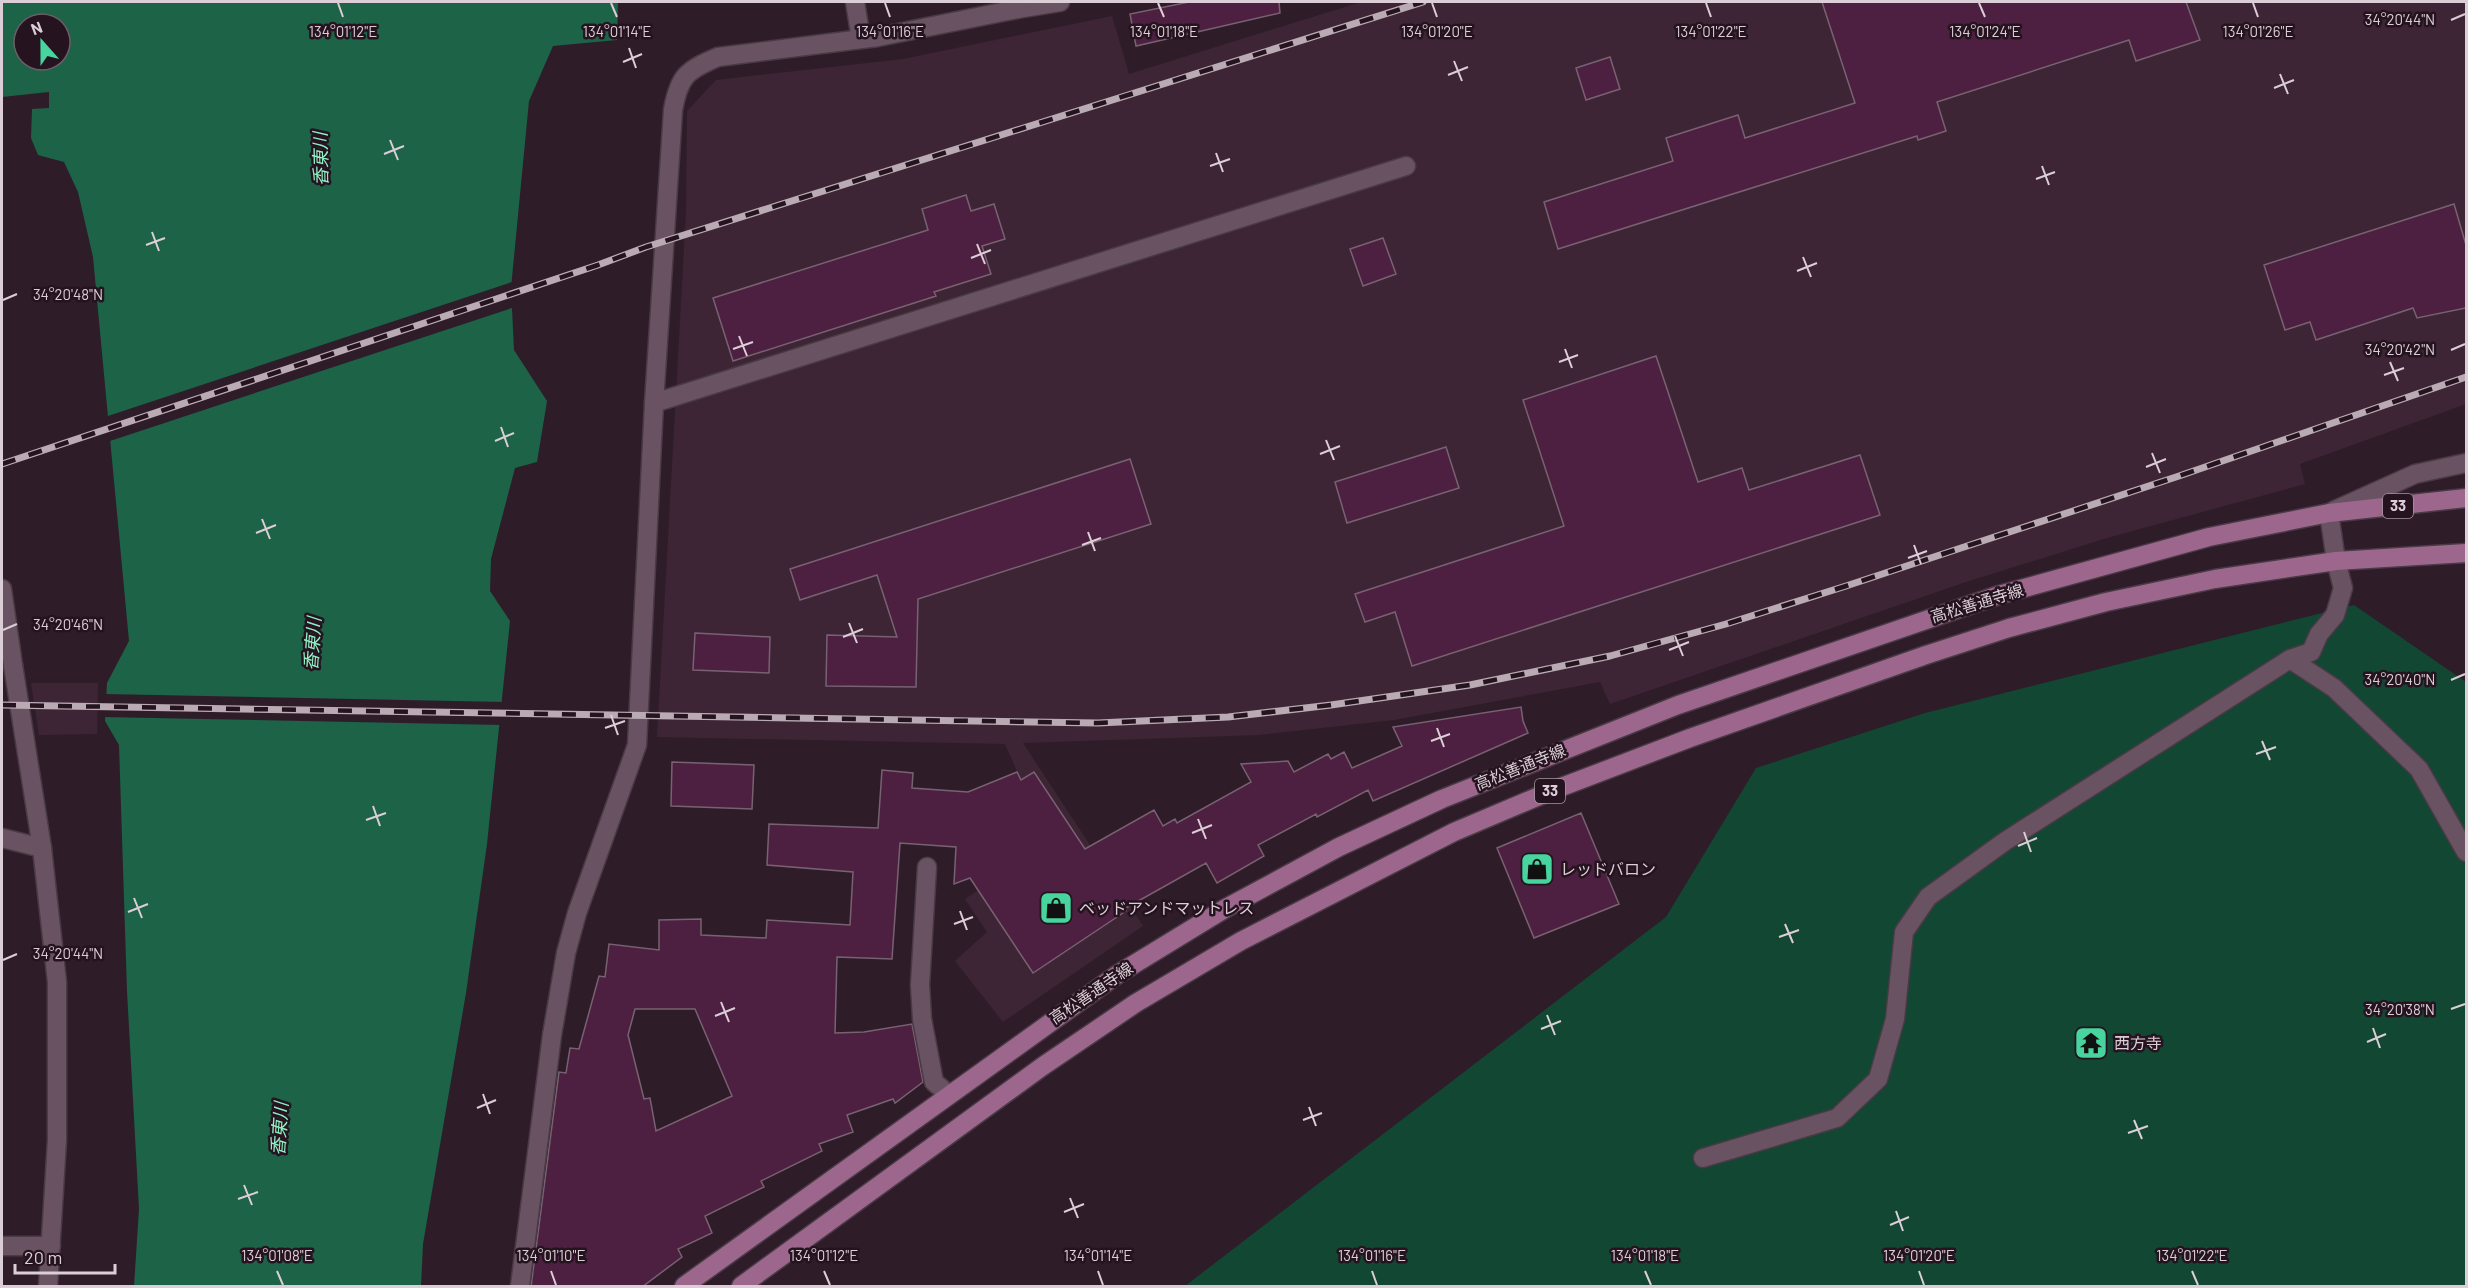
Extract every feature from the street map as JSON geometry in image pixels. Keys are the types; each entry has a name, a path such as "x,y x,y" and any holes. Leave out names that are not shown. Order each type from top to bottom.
{"main road":[{"name":"高松善通寺線","path":"684,1287 948,1094 1118,974 1226,908 1339,847 1442,800 1678,705 1999,595 2209,537 2329,513 2466,498"},
{"name":"高松善通寺線","path":"741,1287 1043,1066 1136,1003 1241,941 1454,832 1551,791 1690,738 2009,628 2106,602 2215,579 2336,561 2466,553"}],"street":[{"path":"855,2 861,39"},
{"path":"520,1287 552,1035 567,953 577,913 637,745 654,403 676,92 684,75 698,65 718,57 861,39 1060,2"},
{"path":"654,403 1407,166"},
{"path":"1703,1158 1837,1118 1878,1079 1895,1019 1904,932 1928,897 2004,842 2290,659 2311,652 2319,634 2335,615 2343,588 2336,561 2329,513 2415,474 2466,463"},
{"path":"2,589 42,848 57,982 57,1140 48,1287"},
{"path":"2290,659 2334,688 2419,769 2466,852"},
{"path":"2,838 42,848"},
{"path":"927,867 920,986 922,1019 934,1082 948,1094"},
{"path":"2,1246 51,1246"}],"shaded area":[{"path":"1361,2 2466,2 2466,404 2300,464 2305,484 2107,538 1966,582 1610,704 1600,682 1394,720 1259,735 1023,743 1143,926 1003,1022 955,961 987,932 965,899 1049,844 1005,744 657,737 686,212 687,111 716,80 903,59 1112,16 1129,74"},
{"path":"2354,605 2466,682 2466,1286 1185,1286 1666,917 1756,768 1925,713"},
{"path":"31,683 98,683 97,734 39,735"}],"water":[{"name":"香東川","path":"2,2 618,2 617,40 553,46 529,101 511,288 514,350 547,401 537,462 515,468 491,559 490,591 510,621 487,844 466,993 423,1244 421,1286 134,1286 139,1209 127,991 119,745 105,721 107,683 129,641 93,257 78,192 64,162 38,155 31,138 32,109 49,108 49,92 2,97"}],"pier":[{"path":"515,281 515,307 107,442 105,417"},
{"path":"104,694 504,702 502,725 102,717"}],"building":[{"path":"1189,2 1279,2 1280,13 1136,46 1130,14"},
{"path":"1822,2 2186,2 2200,40 2136,61 2129,40 1937,102 1946,131 1918,140 1917,136 1558,249 1544,202 1673,161 1666,138 1738,115 1745,138 1855,103"},
{"path":"1610,57 1620,89 1586,100 1576,68"},
{"path":"966,195 971,211 994,204 1005,239 982,246 991,274 934,292 936,296 733,361 713,298 928,230 922,209"},
{"path":"2454,204 2466,245 2466,308 2417,318 2413,308 2316,340 2310,322 2285,330 2264,265"},
{"path":"1383,238 1396,274 1363,286 1350,249"},
{"path":"1656,356 1698,482 1742,468 1749,490 1860,455 1880,515 1412,666 1395,612 1365,622 1355,594 1564,526 1523,400"},
{"path":"1446,447 1459,488 1347,523 1335,482"},
{"path":"1130,459 1151,524 918,599 916,687 826,686 827,635 897,637 877,575 800,600 790,569"},
{"path":"695,633 770,637 769,673 693,670"},
{"path":"1521,707 1528,733 1373,801 1368,790 1317,817 1316,814 1258,845 1264,856 1217,883 1206,863 1124,909 1126,911 1033,973 970,878 954,884 956,847 900,843 892,959 837,957 835,1033 864,1032 912,1024 923,1082 895,1103 893,1099 847,1115 853,1132 819,1144 822,1151 761,1181 764,1187 705,1216 712,1233 678,1249 682,1257 642,1287 531,1287 559,1072 566,1073 570,1048 579,1049 599,976 605,977 609,944 659,950 659,920 701,919 701,935 766,938 767,920 850,925 853,872 767,865 769,824 878,828 882,770 913,773 912,788 968,792 1017,772 1021,780 1034,772 1085,849 1154,810 1163,826 1175,819 1177,823 1251,782 1241,764 1288,761 1294,772 1328,754 1331,759 1344,752 1352,768 1402,746 1393,727","holes":["635,1009 695,1009 732,1096 656,1131 650,1098 644,1099 628,1035"]},
{"path":"672,762 754,765 752,809 671,806"},
{"path":"1581,813 1619,904 1534,938 1497,848"}],"railway":[{"path":"2,464 646,247 1423,2"},
{"path":"2,705 1098,723 1228,717 1331,705 1470,685 1610,656 1726,624 2179,476 2466,377"}],"place":[{"name":"レッドバロン","path":"1537,869"},
{"name":"ベッドアンドマットレス","path":"1056,908"},
{"name":"西方寺","path":"2091,1043"}]}
